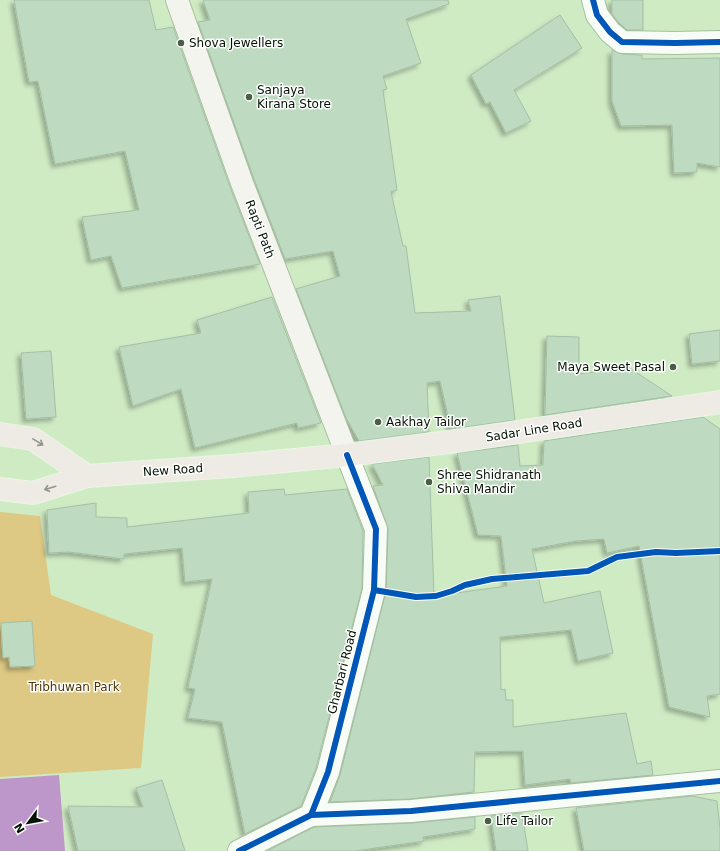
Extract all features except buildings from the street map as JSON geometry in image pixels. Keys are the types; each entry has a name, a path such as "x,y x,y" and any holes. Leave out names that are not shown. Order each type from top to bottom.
{"main road":[{"name":"Rapti Path","path":"177,0 242,183 348,456"},
{"name":"Sadar Line Road","path":"348,456 456,442 720,402"},
{"path":"0,434 33,439 87,476"},
{"name":"New Road","path":"0,488 33,493 87,476 348,456"}],"street":[{"path":"593,0 597,15 610,32 622,42 720,42"},
{"name":"Gharbari Road","path":"310,815 328,772 374,590 376,529 348,456"},
{"path":"239,851 310,815 411,811 720,781"}],"green space":[{"name":"Tribhuwan Park","path":"0,512 40,516 51,595 153,634 141,768 0,777"}],"shaded area":[{"path":"59,775 65,851 0,851 0,779"}],"cycle path":[{"path":"593,0 597,15 610,32 622,42 720,42"},
{"path":"239,851 311,815 328,772 374,590 376,529 347,455"},
{"path":"374,590 416,597 436,596 465,585 492,579 588,571 617,557 656,552 676,553 720,551"},
{"path":"311,815 411,811 720,781"}],"place":[{"name":"Shova Jewellers","path":"181,43"},
{"name":"Sanjaya Kirana Store","path":"249,97"},
{"name":"Maya Sweet Pasal","path":"673,367"},
{"name":"Aakhay Tailor","path":"378,422"},
{"name":"Shree Shidranath Shiva Mandir","path":"429,482"},
{"name":"Life Tailor","path":"488,821"}]}
